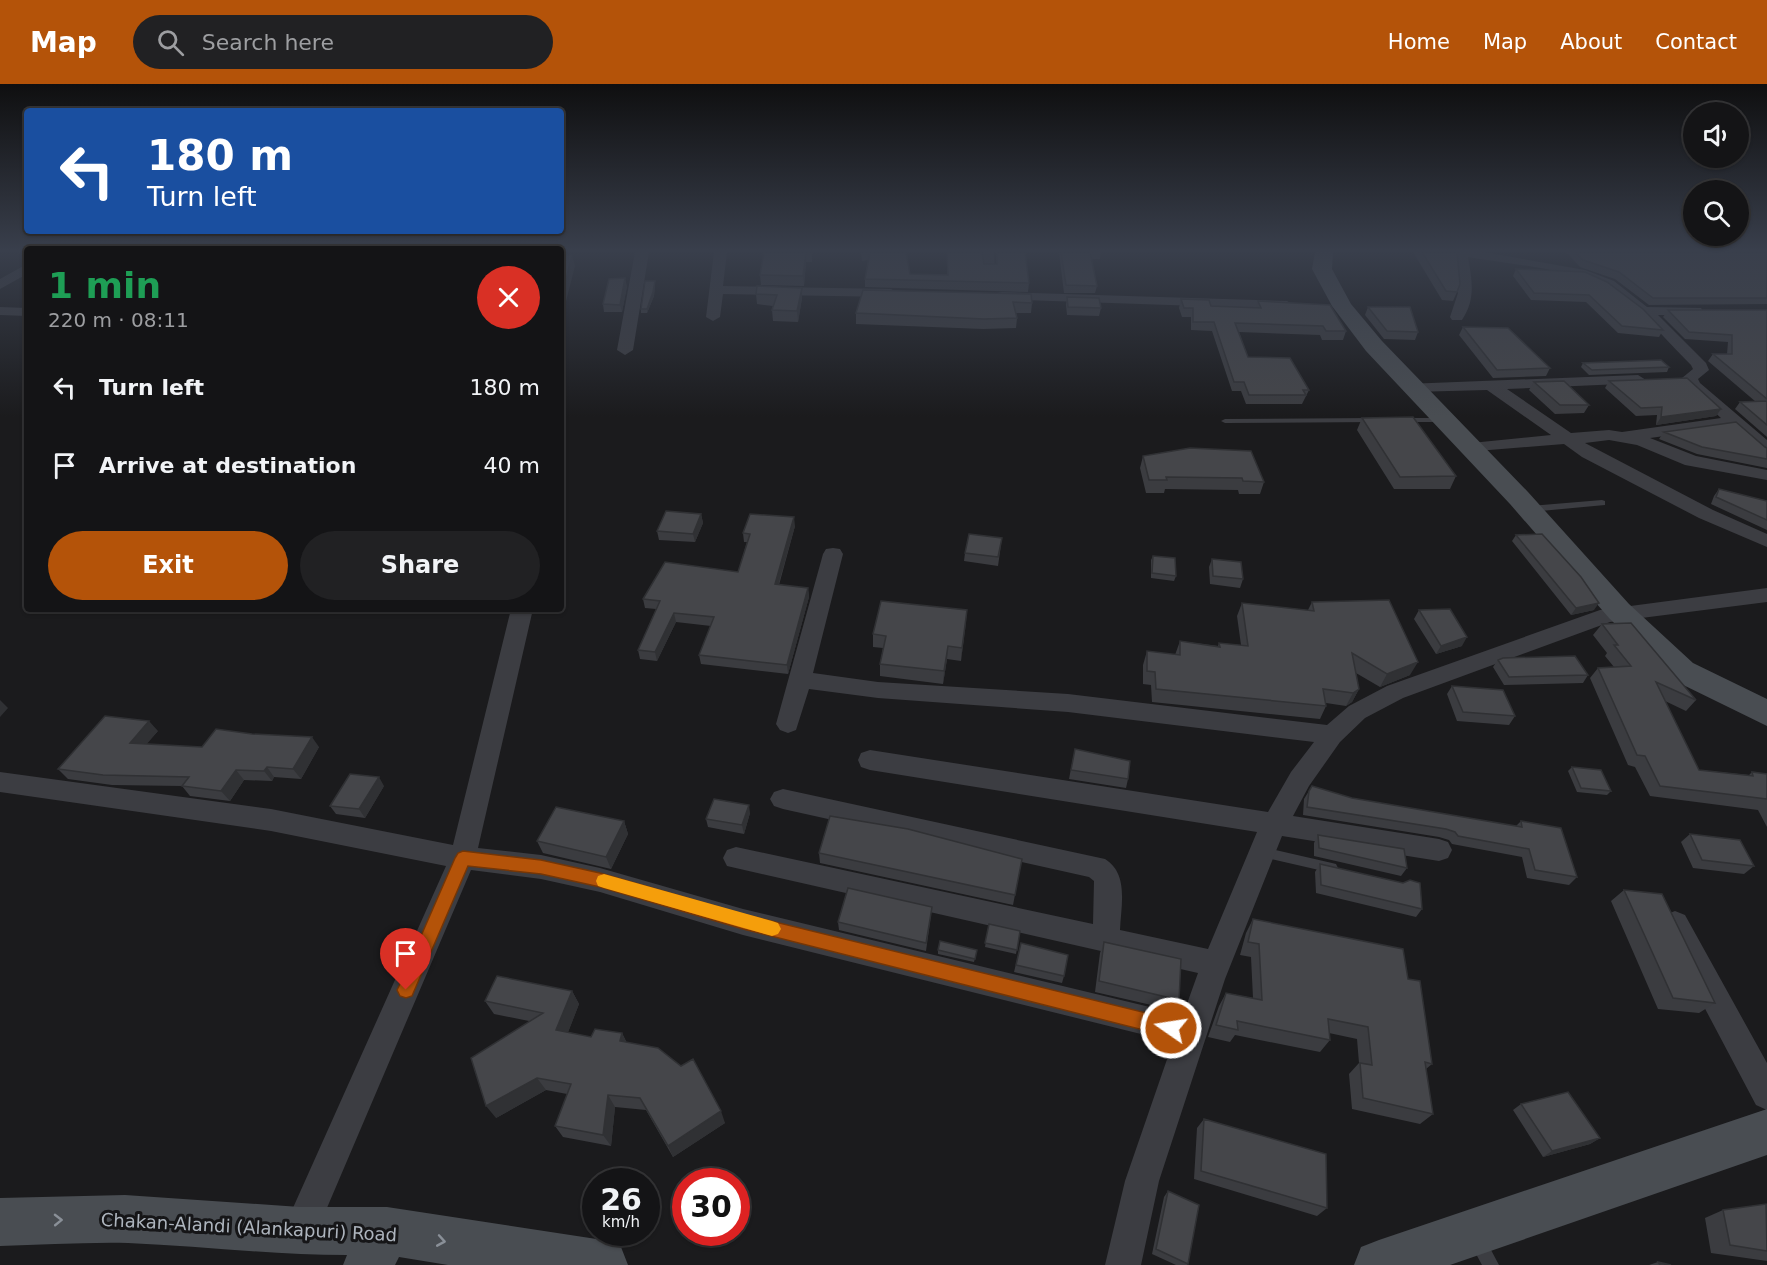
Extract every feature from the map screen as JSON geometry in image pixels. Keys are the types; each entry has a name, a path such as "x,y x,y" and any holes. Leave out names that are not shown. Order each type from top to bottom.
{"main road":[{"path":"1337,307 1529,509 1619,611 1682,671 1767,714"},
{"path":"1379,1265 1482,1249 1767,1132"},
{"name":"Chakan-Alandi (Alankapuri) Road","path":"0,1222 125,1219 214,1223 300,1231 378,1248 603,1265"}],"street":[{"path":"625,350 632,307"},
{"path":"714,317 715,307"},
{"path":"1457,317 1463,307"},
{"path":"1641,307 1698,363 1701,370 1684,379 1767,449"},
{"path":"1645,310 1715,311"},
{"path":"0,311 24,312"},
{"path":"1412,387 1655,380"},
{"path":"1491,385 1565,439 1635,479 1767,541"},
{"path":"1472,448 1624,436 1734,422"},
{"path":"1624,436 1691,461 1767,475"},
{"path":"788,724 833,554"},
{"path":"1123,1265 1142,1181 1216,964 1262,852 1276,824 1300,779 1332,735 1357,712 1395,692 1619,611 1767,596"},
{"path":"300,1231 463,858 521,612"},
{"path":"800,680 878,690 1068,703 1332,735"},
{"path":"870,760 1440,850"},
{"path":"0,782 271,820 463,858 541,867 600,880 743,922 1192,1032"},
{"path":"783,799 1096,867 1105,873 1108,881 1106,940"},
{"path":"736,858 1216,964"},
{"path":"1663,902 1767,1094"}],"lane":[{"path":"1225,421 1443,420"},
{"path":"1529,509 1602,502"},
{"path":"1262,852 1344,870"}],"building":[{"path":"773,307 798,307 797,311 772,310"},
{"path":"858,307 1014,307 1017,318 984,319 856,313"},
{"path":"1331,307 1346,331 1326,331 1323,326 1235,323 1248,357 1290,358 1309,390 1303,390 1306,395 1249,395 1244,382 1234,382 1214,322 1193,322 1193,308 1184,308"},
{"path":"1368,307 1410,307 1418,332 1387,331"},
{"path":"1602,307 1640,307 1663,330 1622,326"},
{"path":"1668,310 1767,310 1767,399 1713,354 1732,354 1732,335 1689,332"},
{"path":"1463,327 1508,328 1550,368 1497,370"},
{"path":"1661,360 1669,367 1592,370 1583,363"},
{"path":"1687,378 1721,409 1661,417 1662,407 1641,408 1609,381"},
{"path":"1564,381 1589,405 1560,405 1534,382"},
{"path":"1767,401 1767,425 1740,402"},
{"path":"1413,417 1456,476 1400,477 1362,418"},
{"path":"1736,422 1767,448 1767,459 1702,447 1664,432"},
{"path":"1190,448 1251,451 1264,482 1243,481 1242,478 1166,477 1167,480 1149,480 1143,456"},
{"path":"1719,489 1767,501 1767,520 1716,497"},
{"path":"666,511 701,514 693,534 657,531"},
{"path":"750,514 794,517 775,584 808,588 787,665 699,655 714,617 674,613 655,652 638,650 660,601 643,599 665,562 738,572 750,534 743,533"},
{"path":"969,534 1002,538 998,557 965,553"},
{"path":"1542,534 1581,577 1599,603 1576,608 1516,535"},
{"path":"1153,556 1175,558 1176,576 1152,573"},
{"path":"1212,559 1241,562 1243,579 1213,576"},
{"path":"1389,600 1418,662 1387,674 1352,653 1359,689 1353,693 1323,689 1326,706 1156,689 1155,672 1147,671 1147,651 1180,655 1180,641 1220,647 1219,643 1248,646 1242,603 1314,611 1312,602"},
{"path":"881,601 967,610 962,648 948,646 944,671 880,664 886,636 873,634"},
{"path":"1450,609 1467,637 1441,646 1419,610"},
{"path":"1631,623 1696,700 1656,682 1699,770 1753,776 1752,772 1767,774 1767,799 1660,786 1645,756 1637,755 1598,668 1631,666 1614,645 1618,645 1602,624"},
{"path":"1575,656 1588,675 1509,677 1498,660 1503,658"},
{"path":"1452,686 1503,690 1515,716 1463,712"},
{"path":"105,716 149,721 130,743 202,747 216,729 252,734 312,737 293,769 267,767 264,771 236,770 221,791 182,786 189,777 103,775 58,769"},
{"path":"1075,749 1130,761 1128,779 1071,770"},
{"path":"1572,767 1601,770 1611,791 1581,788"},
{"path":"350,774 379,777 359,809 330,806"},
{"path":"1312,786 1352,798 1522,827 1521,821 1561,828 1577,877 1535,870 1529,849 1458,836 1455,832 1446,829 1307,807"},
{"path":"714,799 749,805 742,825 706,819"},
{"path":"556,807 624,821 606,857 537,841"},
{"path":"830,816 908,829 1022,859 1015,895 819,853"},
{"path":"1690,834 1740,840 1754,866 1702,860"},
{"path":"1318,835 1404,849 1407,868 1319,848"},
{"path":"1320,864 1403,883 1410,880 1420,883 1422,909 1321,885"},
{"path":"848,888 932,907 926,943 838,922"},
{"path":"1624,890 1662,894 1715,1003 1673,998"},
{"path":"1253,919 1403,949 1408,979 1420,981 1432,1064 1425,1062 1433,1114 1363,1098 1360,1063 1372,1065 1368,1027 1328,1019 1330,1040 1237,1021 1238,1030 1216,1025 1226,993 1262,1000 1259,944 1248,942"},
{"path":"989,924 1020,931 1017,950 985,943"},
{"path":"940,941 977,950 975,959 938,950"},
{"path":"1104,942 1181,959 1179,1000 1099,981"},
{"path":"1021,943 1068,955 1064,976 1016,965"},
{"path":"497,976 572,991 556,1030 591,1037 595,1029 622,1033 620,1041 658,1048 681,1066 693,1059 721,1111 668,1146 640,1098 608,1095 603,1135 555,1126 571,1084 537,1078 486,1106 471,1058 543,1013 485,1001"},
{"path":"1568,1092 1600,1138 1552,1151 1521,1104"},
{"path":"1204,1119 1326,1154 1327,1208 1201,1171"},
{"path":"1168,1191 1199,1205 1188,1264 1156,1249"},
{"path":"1766,1204 1767,1251 1730,1245 1723,1210"}],"slow traffic":[{"path":"604,881 772,929"}],"route":[{"path":"406,990 463,858 541,867 600,880 743,922 1171,1028"}]}
